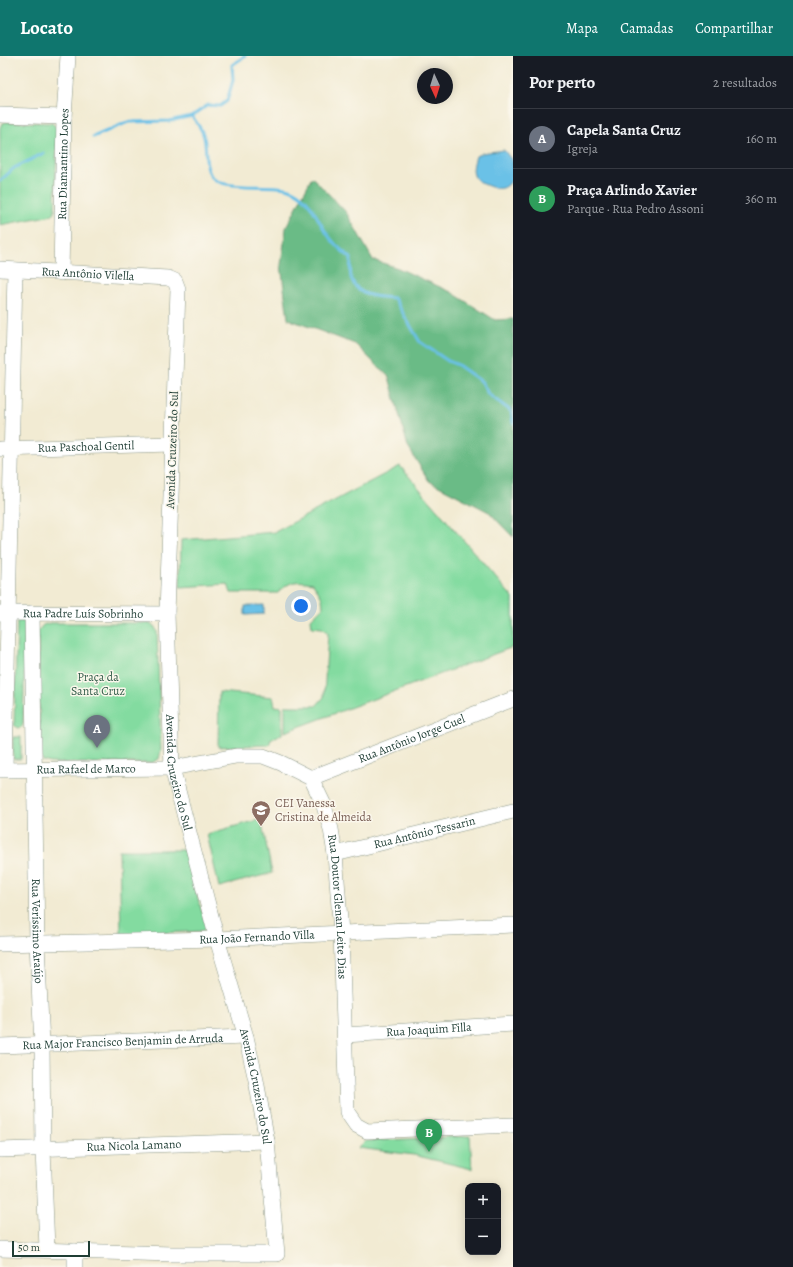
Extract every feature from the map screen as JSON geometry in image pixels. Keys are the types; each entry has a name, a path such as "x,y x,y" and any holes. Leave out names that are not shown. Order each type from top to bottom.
{"street":[{"name":"Rua Diamantino Lopes","path":"61,273 64,117 68,56"},
{"path":"0,115 64,117"},
{"path":"3,770 7,732 5,613 7,270"},
{"name":"Rua Antônio Vilella","path":"7,270 168,278 175,281"},
{"name":"Avenida Cruzeiro do Sul","path":"171,1260 277,1254 267,1141 246,1037 217,938 172,768 167,614 178,289 175,281"},
{"name":"Rua Paschoal Gentil","path":"6,448 172,444"},
{"name":"Rua Padre Luís Sobrinho","path":"5,613 167,614"},
{"name":"Rua Veríssimo Araújo","path":"32,613 32,732 47,1249"},
{"name":"Rua Antônio Jorge Cuel","path":"311,778 513,699"},
{"path":"7,732 32,732"},
{"path":"172,768 236,756 263,756 311,778"},
{"name":"Rua Rafael de Marco","path":"3,770 172,768"},
{"name":"Rua Doutor Glenan Leite Dias","path":"311,778 325,810 331,829 336,854 341,932 347,1112 356,1126 367,1132 513,1124"},
{"name":"Rua Antônio Tessarin","path":"336,854 513,811"},
{"name":"Rua João Fernando Villa","path":"0,944 217,938 513,925"},
{"name":"Rua Joaquim Filla","path":"345,1035 513,1024"},
{"name":"Rua Major Francisco Benjamin de Arruda","path":"0,1046 246,1037"},
{"name":"Rua Nicola Lamano","path":"0,1150 267,1141"},
{"path":"0,1248 47,1249 171,1260"},
{"path":"75,1251 75,1267"}],"green space":[{"path":"2,123 52,123 57,128 55,210 53,215 0,225 0,128"},
{"path":"312,177 346,212 373,260 398,268 451,292 495,320 513,319 513,537 489,512 429,481 408,447 389,377 355,344 288,319 281,265 286,228"},
{"path":"400,466 513,598 513,647 285,732 285,706 316,706 324,697 328,633 322,628 312,627 311,619 323,607 322,598 313,583 302,582 293,582 278,593 231,593 228,584 180,587 181,540 275,532"},
{"path":"17,621 26,621 23,724 22,727 17,728 14,725"},
{"name":"Praça da Santa Cruz","path":"50,623 148,623 154,626 157,631 161,750 159,759 151,763 50,763 43,761 40,755 38,631 43,625"},
{"path":"219,692 273,697 275,706 282,707 282,734 271,739 269,745 218,747"},
{"path":"13,737 21,737 21,759 13,759"},
{"path":"261,819 272,873 219,887 207,834"},
{"path":"119,850 184,850 206,926 203,931 121,935"},
{"path":"470,1136 472,1169 414,1155 358,1148 365,1141"}],"water":[{"path":"504,150 513,162 513,178 508,185 501,188 494,188 477,180 473,170 476,156 482,153"},
{"path":"264,605 264,614 245,615 245,606"}],"waterway":[{"path":"93,137 128,122 169,121 192,116 208,105 220,106 227,101 233,80 232,65 245,56"},
{"path":"192,116 203,134 206,161 211,176 217,181 238,186 285,188 294,191 305,199 333,241 351,258 351,278 355,286 359,290 370,295 394,298 420,342 448,361 458,365 482,382 488,394 511,411 513,423"},
{"path":"0,181 14,168 44,153"}],"place":[{"name":"Capela Santa Cruz","path":"97,748"},
{"name":"CEI Vanessa Cristina de Almeida","path":"261,827"},
{"name":"Praça Arlindo Xavier","path":"429,1152"}]}
